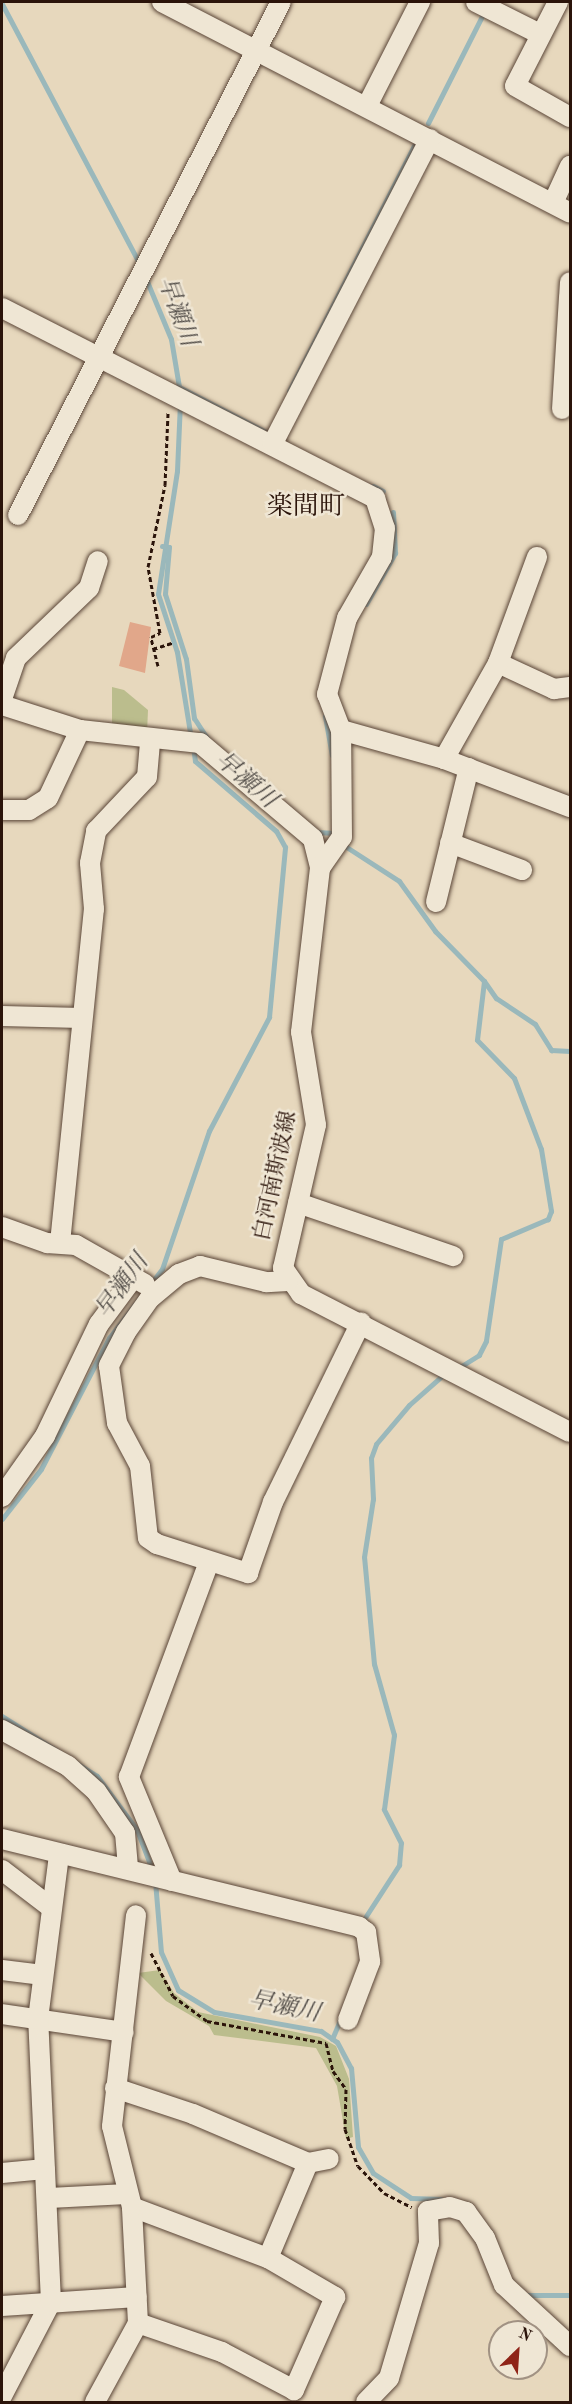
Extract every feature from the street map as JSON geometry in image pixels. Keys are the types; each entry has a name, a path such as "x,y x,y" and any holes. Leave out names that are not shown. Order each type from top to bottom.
{"street":[{"path":"162,2 570,213"},
{"path":"18,515 99,358 149,253 281,2"},
{"path":"367,106 420,2"},
{"path":"476,2 540,34"},
{"path":"558,2 515,86 570,117"},
{"path":"273,443 429,139"},
{"path":"553,203 570,166"},
{"path":"562,409 570,282"},
{"path":"2,308 170,397 191,403 369,492 384,516 382,557 347,618 327,694 341,730 342,837 320,868"},
{"path":"444,759 498,663 537,557"},
{"path":"2,699 16,658 89,588 98,561"},
{"path":"498,663 554,688 570,687"},
{"path":"2,705 80,730 150,740 147,777 96,831 89,948 60,1243"},
{"path":"2,810 28,810 48,798 80,730"},
{"path":"341,730 444,759 570,807"},
{"name":"白河南斯波線","path":"150,740 200,743 313,839 320,868 301,1032 316,1125 284,1251 288,1281"},
{"path":"436,902 469,768"},
{"path":"450,843 522,870"},
{"path":"2,1016 81,1018"},
{"path":"298,1203 453,1256"},
{"path":"2,1227 60,1243 76,1245 147,1285"},
{"path":"2,1497 45,1436 99,1324 147,1285 208,1265 266,1282 288,1281 301,1294 361,1322 570,1432"},
{"path":"147,1285 109,1366 117,1423 140,1466 148,1538 208,1565 242,1575 252,1567 273,1502 361,1322"},
{"path":"168,1880 129,1777 208,1565"},
{"path":"2,1730 68,1766 96,1791 125,1833 135,1868"},
{"path":"2,1839 59,1854 135,1868 168,1880 359,1927 366,1932 370,1962 348,2020"},
{"path":"2,2396 51,2302 49,2198 45,2169 38,2019 49,1906 59,1854"},
{"path":"2,1870 49,1906"},
{"path":"95,2403 138,2323 130,2200 112,2126 136,1915"},
{"path":"2,1970 43,1975"},
{"path":"2,2014 124,2032"},
{"path":"115,2088 308,2163 329,2159"},
{"path":"268,2258 308,2163"},
{"path":"2,2173 45,2169"},
{"path":"49,2198 130,2200 268,2258 335,2297 293,2396 222,2352 138,2323"},
{"path":"366,2403 389,2378 429,2242 428,2211 450,2207 466,2212 484,2238 504,2285 570,2346"},
{"path":"2,2306 137,2297"}],"path":[{"path":"159,666 151,637 160,633 148,567 165,485 170,397"},
{"path":"153,649 174,642"},
{"path":"150,1947 173,1996 207,2021 326,2043 333,2072 346,2089 345,2129 358,2166 384,2193 428,2211"}],"green space":[{"path":"112,687 124,690 148,710 147,733 112,727"},
{"path":"160,1970 174,1993 198,2012 320,2037 336,2046 349,2079 353,2137 346,2139 337,2086 316,2048 214,2035 209,2026 166,2001 138,1973"}],"building":[{"path":"130,622 151,627 145,673 119,666"}],"waterway":[{"name":"早瀬川","path":"2,4 140,265"},
{"path":"428,123 483,14"},
{"path":"289,391 414,146"},
{"name":"早瀬川","path":"146,279 171,339 180,393"},
{"path":"179,387 266,432"},
{"name":"早瀬川","path":"180,402 177,471 158,594 177,652 191,738"},
{"path":"373,486 383,491"},
{"path":"366,604 395,553 393,512"},
{"path":"162,546 169,547 165,594 186,659 194,718 207,738"},
{"path":"325,716 332,755"},
{"name":"早瀬川","path":"2,1519 41,1469 109,1338 162,1269 209,1131 269,1017 285,847 276,831 195,761 193,747"},
{"path":"316,832 335,833"},
{"path":"348,848 399,881 435,931 484,981 477,1040 514,1078 541,1149 551,1211 548,1219 501,1239 486,1341 479,1355 458,1368"},
{"path":"484,981 496,998 535,1024 551,1050 570,1051"},
{"path":"366,1916 399,1865 401,1843 384,1809 394,1735 374,1664 364,1557 373,1499 371,1458 376,1444 409,1405 444,1374"},
{"name":"早瀬川","path":"2,1716 97,1776 137,1830 153,1872"},
{"name":"早瀬川","path":"155,1881 161,1952 178,1990 214,2012 321,2031 337,2042 351,2068 358,2147 373,2173 411,2198 441,2199"},
{"path":"332,2039 342,2016"},
{"name":"早瀬川","path":"526,2295 570,2295"}],"district":[{"name":"楽間町","path":"306,508"}]}
